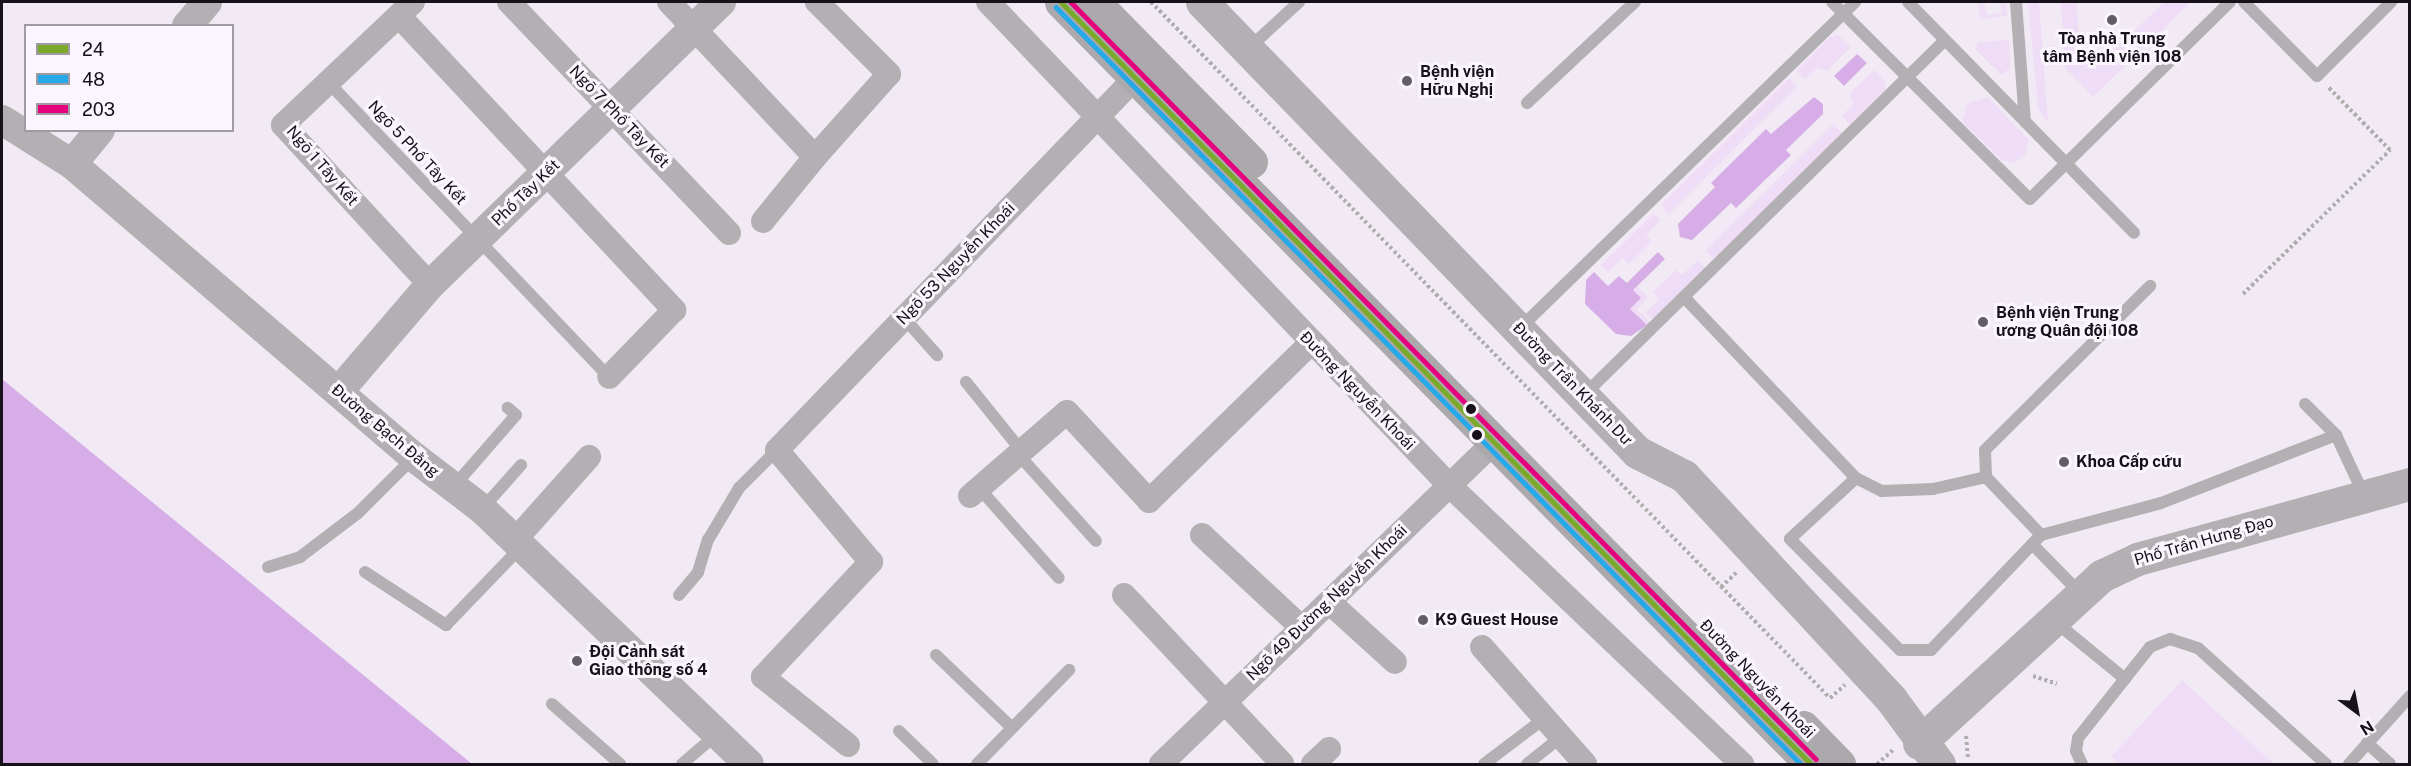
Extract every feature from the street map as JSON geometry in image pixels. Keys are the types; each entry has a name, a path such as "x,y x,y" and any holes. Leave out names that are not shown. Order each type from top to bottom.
{"main road":[{"name":"Đường Nguyễn Khoái","path":"1061,2 1811,765"},
{"name":"Đường Nguyễn Khoái","path":"1094,2 1839,765"},
{"name":"Đường Trần Khánh Dư","path":"1202,2 1637,452 1684,476 1891,699 1917,752"},
{"name":"Phố Trần Hưng Đạo","path":"1917,752 2050,617 2080,593 2137,559 2409,484"}],"street":[{"path":"189,24 207,2"},
{"name":"Ngõ 7 Phố Tây Kết","path":"509,2 729,233"},
{"path":"669,2 815,158"},
{"name":"Phố Tây Kết","path":"339,392 430,285 546,175 721,2"},
{"path":"764,221 815,158 889,74 817,2"},
{"name":"Đường Nguyễn Khoái","path":"988,2 1310,344 1449,485 1742,765"},
{"path":"406,9 546,175 674,310 609,377"},
{"name":"Ngõ 1 Tây Kết","path":"406,9 327,81 283,125 430,285"},
{"name":"Ngõ 53 Nguyễn Khoái","path":"777,450 1135,78"},
{"name":"Đường Bạch Đằng","path":"2,120 72,164 414,457 482,509 520,542 749,765"},
{"path":"72,164 98,132"},
{"path":"975,492 1019,451 1067,412 1149,501 1310,344"},
{"name":"Ngõ 49 Đường Nguyễn Khoái","path":"1161,765 1495,442"},
{"path":"777,450 871,562 763,676 848,745"},
{"path":"520,542 589,457"},
{"path":"1202,535 1302,628"},
{"path":"1124,595 1228,699 1282,762"},
{"path":"1329,602 1395,662"},
{"path":"1482,647 1585,765"}],"lane":[{"path":"1249,49 1299,2"},
{"path":"1527,103 1635,2"},
{"path":"1832,2 2030,199 2230,2"},
{"path":"1519,329 1855,2"},
{"path":"1908,2 2134,233"},
{"path":"2016,2 2025,122"},
{"path":"2244,2 2317,76 2391,2"},
{"path":"1583,396 1945,40"},
{"name":"Ngõ 5 Phố Tây Kết","path":"327,81 609,377"},
{"path":"2080,593 1986,477 1985,450 2150,286"},
{"path":"1684,297 1856,478 1881,491 1933,489 1986,477"},
{"path":"904,318 937,355"},
{"path":"966,382 1019,451 1096,542"},
{"path":"2305,404 2336,435 2364,496"},
{"path":"453,487 516,415 508,408"},
{"path":"1856,478 1790,539 1900,650 1931,650 2036,539 2161,503 2336,435"},
{"path":"679,595 698,572 708,540 739,488 777,450"},
{"path":"268,567 300,557 358,513 414,457"},
{"path":"482,509 521,465"},
{"path":"975,492 1059,578"},
{"path":"365,572 446,625 520,542"},
{"path":"2050,617 2125,679"},
{"path":"2082,765 2076,751 2078,738 2150,647 2178,639 2198,648 2326,765"},
{"path":"936,655 1012,728"},
{"path":"977,765 1069,670"},
{"path":"2349,765 2409,696"},
{"path":"552,704 620,765"},
{"path":"1484,765 1545,718"},
{"path":"899,731 933,765"},
{"path":"682,765 717,734"},
{"path":"1527,765 1561,737"},
{"path":"2367,743 2390,765"}],"path":[{"path":"1151,2 1830,699 1863,669"},
{"path":"2243,294 2390,150 2317,76"},
{"path":"1877,765 1917,752"}],"shaded area":[{"path":"1977,2 1984,2 1987,15 2002,13 2000,2 2006,2 2007,16 1981,19"},
{"path":"2028,2 2039,2 2048,123 2038,108"},
{"path":"2061,2 2077,2 2079,39 2102,62 2164,2 2191,2 2093,97 2065,68"},
{"path":"1838,35 1851,47 1827,71 1817,68 1805,79 1796,71 1830,37"},
{"path":"2009,40 2010,68 2002,75 1975,49 1978,42"},
{"path":"1857,54 1867,63 1844,86 1834,76"},
{"path":"1874,70 1885,81 1885,90 1850,125 1842,116 1853,104 1850,93"},
{"path":"1789,78 1797,87 1669,214 1661,205"},
{"path":"1814,97 1823,104 1823,114 1786,150 1791,155 1736,208 1731,203 1692,240 1680,237 1678,224 1715,187 1711,183 1766,129 1771,134"},
{"path":"1988,97 2029,140 2026,154 2014,163 2002,160 1962,122 1967,104"},
{"path":"1833,124 1842,133 1714,259 1705,251"},
{"path":"1654,213 1661,220 1646,235 1652,241 1629,264 1622,258 1608,272 1601,265"},
{"path":"1658,252 1665,259 1633,290 1641,298 1630,309 1647,325 1631,336 1616,334 1585,304 1586,280 1594,272 1608,286 1619,276 1627,283"},
{"path":"1698,260 1705,268 1653,320 1645,313 1659,299 1653,292 1676,270 1682,275"},
{"path":"1637,286 1648,297 1637,309 1650,322 1647,325 1630,309 1641,298 1633,290"},
{"path":"2,379 472,764 2,764"},
{"path":"2182,680 2274,764 2119,764 2111,757"}],"transit line":[{"name":"24","path":"1061,2 1811,764"},
{"name":"203","path":"1071,2 1816,759"},
{"name":"48","path":"1056,7 1801,764"}],"place":[{"name":"Tòa nhà Trung tâm Bệnh viện 108","path":"2112,20"},
{"name":"Bệnh viện Hữu Nghị","path":"1407,81"},
{"name":"Bệnh viện Trung ương Quân đội 108","path":"1983,322"},
{"name":"Khoa Cấp cứu","path":"2064,462"},
{"name":"K9 Guest House","path":"1423,620"},
{"name":"Đội Cảnh sát Giao thông số 4","path":"577,661"}]}
